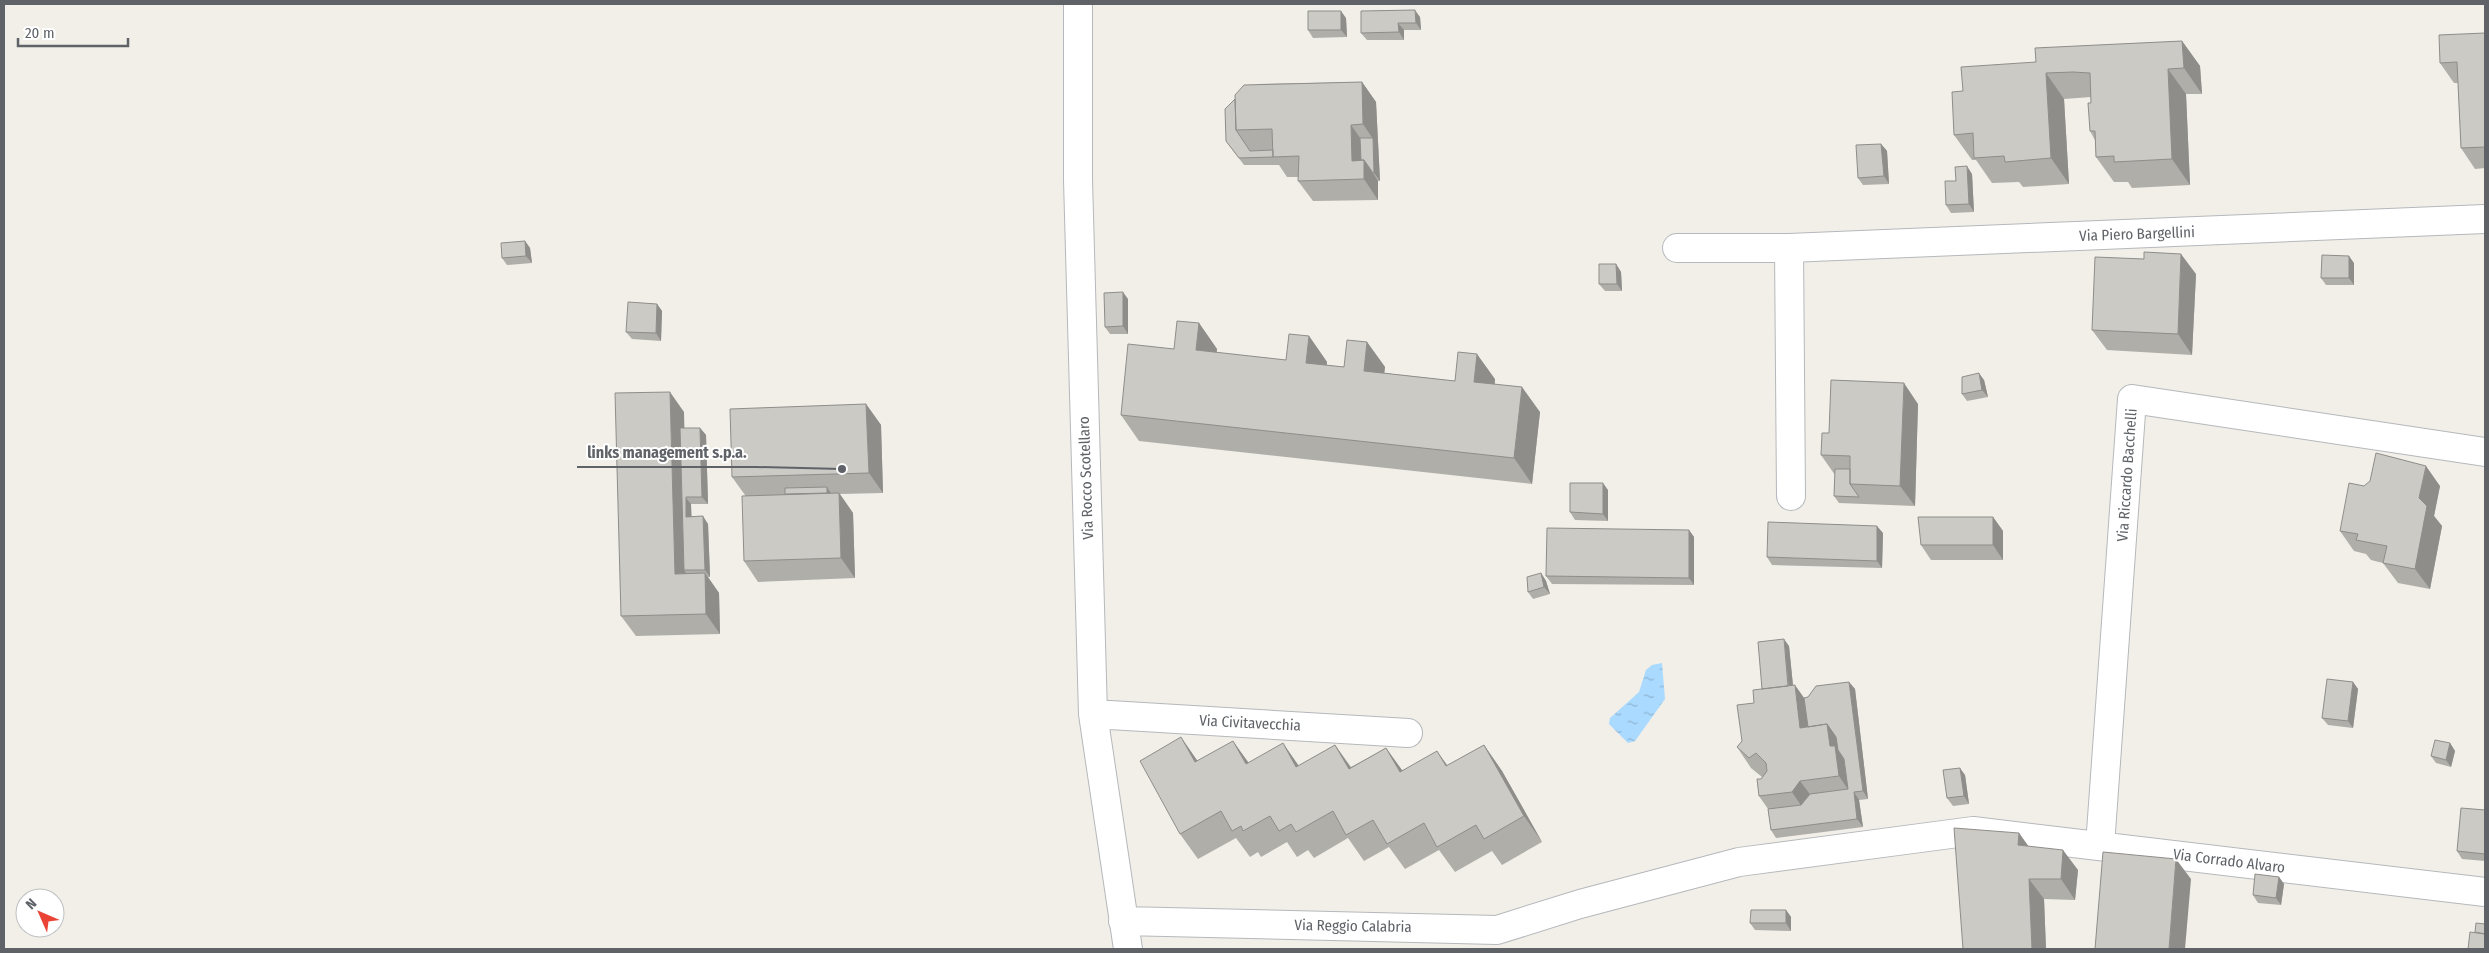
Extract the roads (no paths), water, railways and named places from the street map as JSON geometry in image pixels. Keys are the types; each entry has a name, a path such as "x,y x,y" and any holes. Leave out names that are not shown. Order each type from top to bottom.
{"street":[{"name":"Via Rocco Scotellaro","path":"1078,4 1078,180 1093,714 1128,949"},
{"name":"Via Piero Bargellini","path":"1677,248 1789,248 2485,219"},
{"path":"1789,248 1791,496"},
{"name":"Via Riccardo Bacchelli","path":"2100,846 2132,400 2485,452"},
{"name":"Via Civitavecchia","path":"1093,714 1408,733"},
{"name":"Via Corrado Alvaro","path":"1973,831 2485,892"},
{"name":"Via Reggio Calabria","path":"1123,921 1497,930 1580,904 1739,862 1973,831"}],"water":[{"path":"1662,663 1665,699 1635,741 1628,743 1609,724 1610,718 1639,692 1646,670 1652,665"}],"place":[{"name":"links management s.p.a.","path":"842,469"}]}
